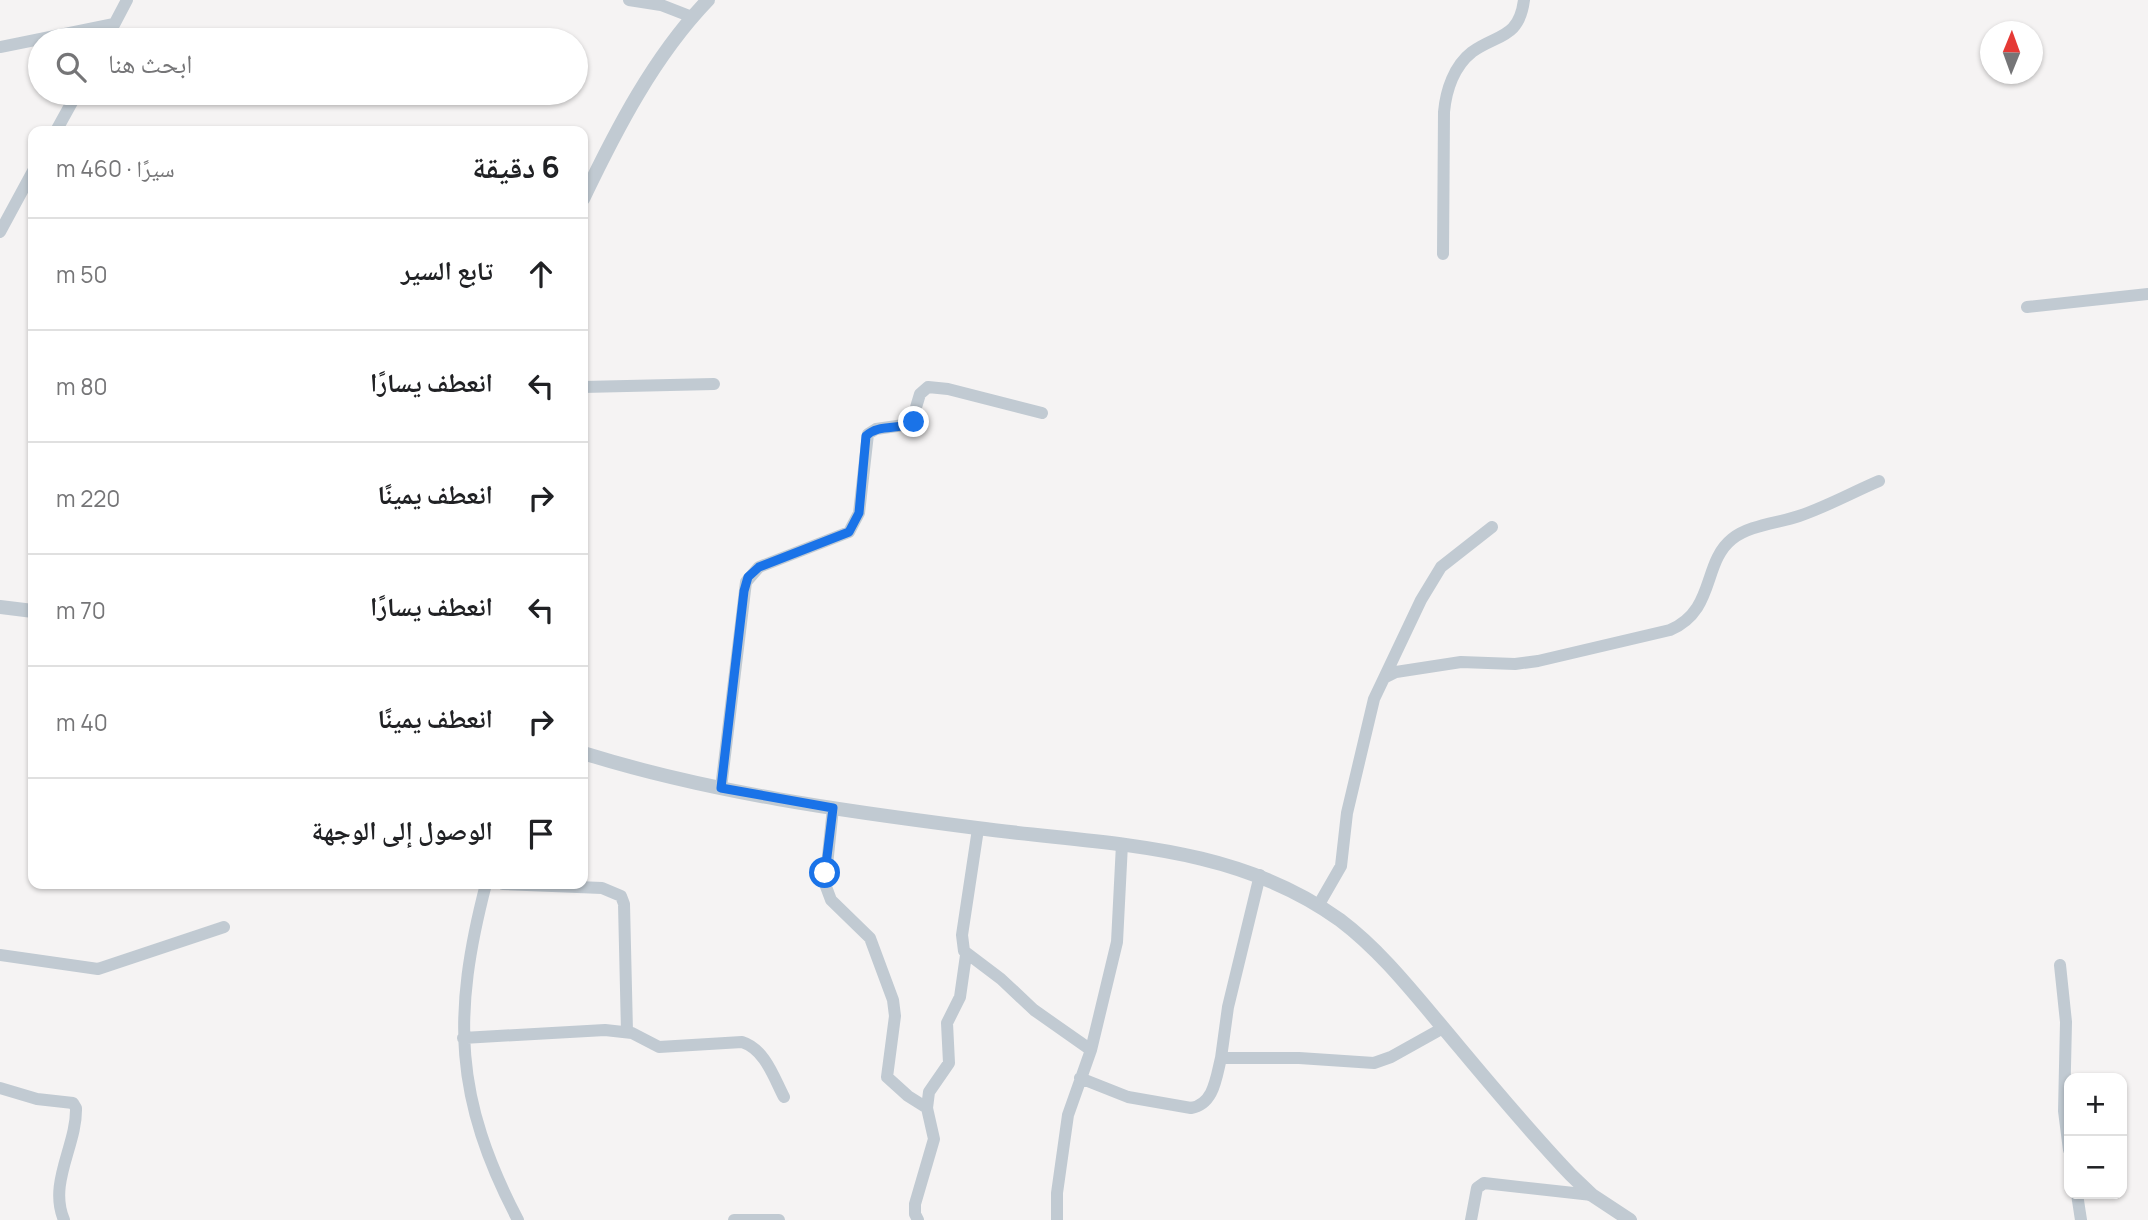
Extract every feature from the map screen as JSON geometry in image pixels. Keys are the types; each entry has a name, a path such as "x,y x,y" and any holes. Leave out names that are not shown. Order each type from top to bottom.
{"street":[{"path":"112,28 127,0"},
{"path":"629,0 661,5 692,17"},
{"path":"588,188 628,113 692,17 708,0"},
{"path":"1443,254 1444,111 1448,89 1469,54 1504,37 1513,29 1520,18 1524,0"},
{"path":"94,28 114,24"},
{"path":"0,47 28,41"},
{"path":"59,126 70,105"},
{"path":"0,232 28,180"},
{"path":"2026,307 2148,294"},
{"path":"588,387 714,384"},
{"path":"721,788 746,582 759,567 849,532 859,513 867,434 876,429 912,424 920,394 928,387 948,389 1042,413"},
{"path":"1384,678 1396,672 1461,662 1515,664 1538,661 1670,630 1685,622 1695,612 1723,549 1735,536 1802,515 1879,481"},
{"path":"1318,906 1341,866 1347,813 1374,699 1421,600 1441,567 1492,527"},
{"path":"0,607 28,610"},
{"path":"588,754 721,788 833,808 978,829 1186,853 1260,875 1318,906 1379,954 1521,1121 1592,1195 1630,1220"},
{"path":"833,808 825,873 827,892 870,938 893,1000 895,1016 887,1077 894,1086 927,1108"},
{"path":"916,1219 915,1204 934,1139 927,1108 932,1084 950,1057 947,1023 960,997 966,955 962,935 978,829"},
{"path":"1057,1220 1057,1193 1064,1140 1080,1078 1091,1050 1117,942 1122,844"},
{"path":"1080,1078 1128,1097 1184,1108 1196,1107 1210,1096 1221,1058 1238,959 1260,875"},
{"path":"588,887 602,888 621,896 624,904 627,1032"},
{"path":"485,889 466,966 463,1038 469,1088 480,1131 492,1167 518,1220"},
{"path":"0,955 98,969 224,927"},
{"path":"966,955 995,973 1034,1010 1091,1050"},
{"path":"2060,965 2066,1022 2064,1111 2067,1136"},
{"path":"1221,1058 1299,1058 1374,1063 1391,1057 1443,1028"},
{"path":"463,1038 573,1030 627,1032 659,1047 746,1043 763,1058 784,1097"},
{"path":"0,1088 37,1099 73,1103 76,1108 60,1183 59,1208 64,1220"},
{"path":"1471,1220 1477,1188 1484,1184 1592,1195"},
{"path":"2078,1199 2081,1220"},
{"path":"734,1220 779,1220"}],"route":[{"path":"825,873 833,808 721,788 744,591 748,577 759,567 849,532 859,513 866,436 876,429 914,422"}]}
